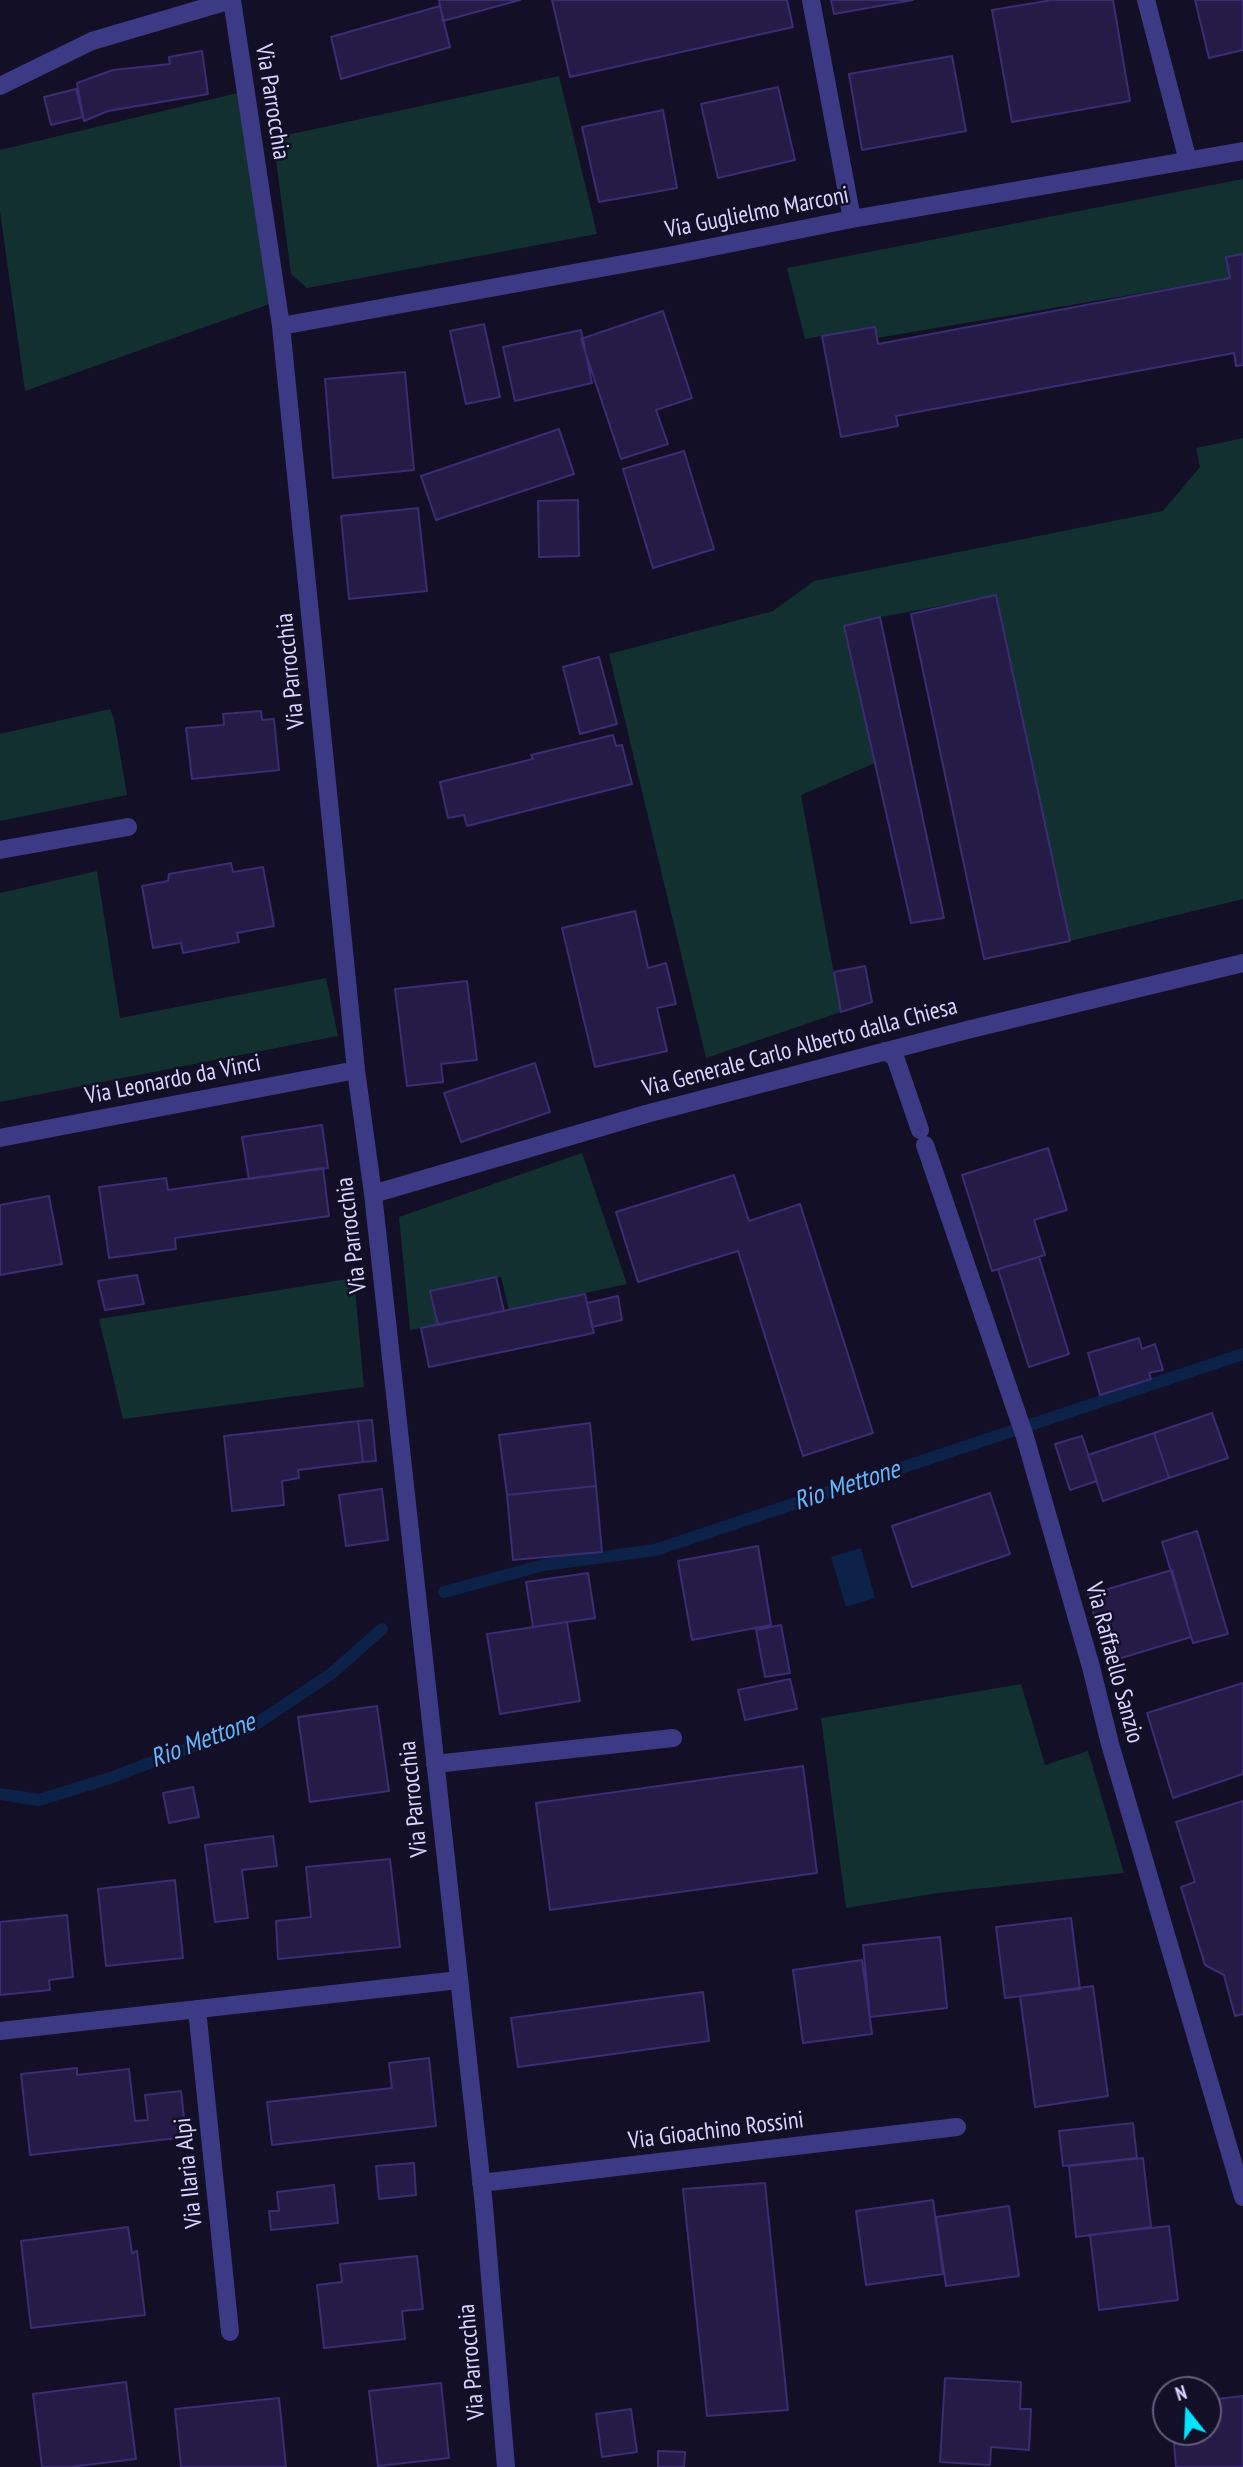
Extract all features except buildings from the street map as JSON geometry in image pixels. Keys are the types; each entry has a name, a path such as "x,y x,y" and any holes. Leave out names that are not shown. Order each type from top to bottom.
{"street":[{"path":"0,86 92,41 232,0"},
{"name":"Via Parrocchia","path":"232,0 281,326 356,1070 373,1194 481,2183 506,2467"},
{"path":"811,0 852,219"},
{"path":"1146,0 1188,162"},
{"name":"Via Guglielmo Marconi","path":"281,326 673,255 852,219 1243,151"},
{"path":"0,850 128,827"},
{"name":"Via Generale Carlo Alberto dalla Chiesa","path":"373,1194 646,1114 885,1051 1243,963"},
{"name":"Via Raffaello Sanzio","path":"885,1051 895,1058 1025,1437 1091,1667 1110,1744 1243,2197"},
{"name":"Via Leonardo da Vinci","path":"0,1138 356,1070"},
{"path":"435,1764 673,1738"},
{"path":"0,2031 459,1980"},
{"name":"Via Ilaria Alpi","path":"197,2009 230,2332"},
{"name":"Via Gioachino Rossini","path":"481,2183 957,2127"}],"green space":[{"path":"559,76 597,234 307,288 291,274 273,138"},
{"path":"246,91 278,301 25,391 0,211 0,150"},
{"path":"1243,179 1243,254 1226,257 1230,278 877,338 874,327 805,339 787,268"},
{"path":"1243,438 1243,899 1070,941 997,596 845,626 875,763 801,795 841,1012 706,1058 609,654 773,611 814,581 1163,511 1200,467 1196,448"},
{"path":"110,709 127,795 0,821 0,734"},
{"path":"97,871 120,1018 326,978 338,1036 0,1102 0,893"},
{"path":"582,1153 627,1284 509,1310 501,1277 431,1291 438,1325 410,1330 399,1217"},
{"path":"354,1278 364,1387 123,1419 99,1319"},
{"path":"1021,1684 1045,1765 1088,1751 1124,1873 938,1893 846,1908 821,1718"}],"water":[{"path":"861,1548 875,1598 846,1607 831,1557"}],"waterway":[{"name":"Rio Mettone","path":"444,1592 544,1565 655,1550 1243,1354"},
{"name":"Rio Mettone","path":"0,1794 39,1800 110,1778 215,1738 250,1728 331,1674 382,1629"}]}
